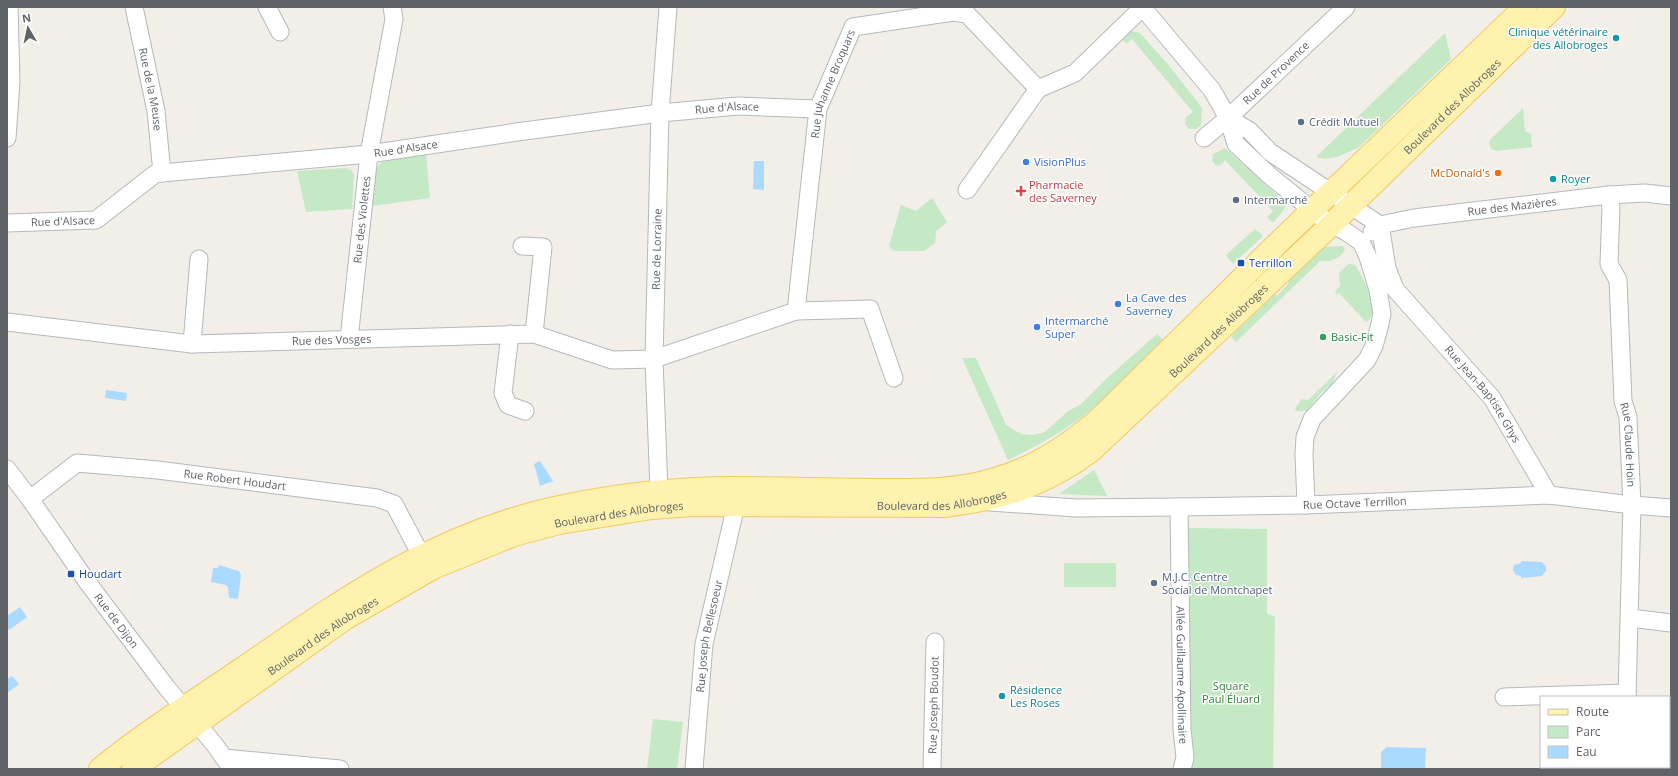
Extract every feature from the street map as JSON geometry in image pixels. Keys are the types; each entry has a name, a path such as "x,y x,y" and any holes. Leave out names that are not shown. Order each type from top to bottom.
{"main road":[{"name":"Boulevard des Allobroges","path":"190,716 337,604 378,578 421,555 468,534 510,520 548,509 607,498 659,491 733,488 934,490 977,484 996,479 1023,469 1058,451 1078,437 1099,419 1312,210 1525,7"},
{"name":"Boulevard des Allobroges","path":"190,716 346,618 433,568 514,535 559,523 604,515 652,508 691,505 946,506 982,501 1016,492 1042,482 1075,463 1091,451 1331,225 1554,7"},
{"path":"100,769 190,716"},
{"path":"133,769 190,716"}],"street":[{"path":"7,138 11,82 9,7"},
{"name":"Rue de la Meuse","path":"134,7 156,110 162,173"},
{"path":"267,7 280,32"},
{"name":"Rue des Violettes","path":"349,339 369,154 394,19 392,7"},
{"name":"Rue de Lorraine","path":"659,491 654,359 660,113 668,7"},
{"path":"967,190 1038,89 1075,73 1143,7 1212,90 1228,118 1236,144 1269,175 1331,225 1361,242 1368,258 1378,290 1382,314 1374,346 1367,360 1312,419 1305,437 1304,454 1306,505"},
{"name":"Rue de Provence","path":"1204,138 1228,118 1346,7"},
{"name":"Rue Juhanne Broquars","path":"796,311 818,109 853,27 952,12 966,14 1038,89"},
{"name":"Rue d'Alsace","path":"7,223 96,220 155,174 162,173 369,154 660,113 738,106 818,109"},
{"path":"1228,118 1250,131 1270,152 1331,193 1351,204 1380,225 1361,242"},
{"name":"Rue des Mazières","path":"1380,225 1410,219 1609,195 1645,192 1671,196"},
{"name":"Rue Claude Hoin","path":"1609,195 1611,208 1609,264 1618,280 1624,401 1628,417 1632,505 1627,695"},
{"name":"Rue Jean-Baptiste Ghys","path":"1380,225 1386,268 1395,288 1492,398 1549,495"},
{"path":"522,246 543,247 534,334"},
{"path":"192,344 199,259"},
{"path":"1382,314 1406,301"},
{"path":"654,359 796,311 870,310 894,378"},
{"name":"Rue des Vosges","path":"7,322 192,344 534,334 612,360 654,359"},
{"path":"510,334 503,393 508,405 526,411"},
{"name":"Rue Robert Houdart","path":"30,499 77,463 158,470 294,489 377,498 394,504 421,555"},
{"name":"Rue de Dijon","path":"7,469 30,499 88,583 228,764"},
{"name":"Rue Octave Terrillon","path":"1042,482 1045,491 1052,499 1061,504 1076,508"},
{"name":"Rue Octave Terrillon","path":"982,501 1076,508 1179,507 1306,505 1549,495 1671,508"},
{"name":"Rue Joseph Bellesoeur","path":"694,769 704,644 736,505"},
{"name":"Allée Guillaume Apollinaire","path":"1179,507 1182,729 1185,758 1182,769"},
{"path":"1630,618 1671,623"},
{"name":"Rue Joseph Boudot","path":"932,769 935,642"},
{"path":"1566,696 1627,695"},
{"path":"1504,697 1540,696"},
{"path":"228,764 340,769"}],"green space":[{"path":"1131,31 1140,33 1171,68 1202,108 1201,125 1196,129 1189,129 1185,124 1186,117 1193,112 1132,39 1126,44 1123,40"},
{"path":"1445,33 1451,59 1358,148 1337,157 1325,159 1316,157"},
{"path":"1523,108 1525,131 1531,134 1532,147 1496,151 1491,149 1489,142 1492,138"},
{"path":"1225,148 1285,203 1285,208 1273,223 1267,217 1273,211 1225,160 1221,165 1217,166 1212,161 1213,154"},
{"path":"426,154 430,198 372,206 374,176 378,166 382,162"},
{"path":"345,168 351,170 354,175 352,209 306,212 297,171"},
{"path":"932,198 947,222 936,231 935,243 924,251 894,251 889,246 901,205 916,211"},
{"path":"1255,229 1263,236 1233,264 1226,255"},
{"path":"1343,246 1345,250 1340,256 1328,261 1320,261 1236,342 1231,336 1275,294 1277,296 1289,283 1287,281 1324,247"},
{"path":"1349,264 1355,265 1358,269 1372,301 1373,313 1371,318 1366,322 1339,293 1337,295 1335,291 1340,286 1339,273"},
{"path":"1157,334 1163,339 1102,401 1062,430 1008,460 962,358 976,358 1006,425 1021,434 1032,435 1045,432 1068,411 1080,405 1107,378"},
{"path":"1338,371 1333,383 1320,394 1307,411 1296,411 1295,408 1302,399 1308,400"},
{"path":"1094,470 1107,496 1059,494"},
{"name":"Square Paul Éluard","path":"1188,528 1267,529 1266,613 1275,617 1273,769 1188,769"},
{"path":"1064,563 1116,563 1116,587 1064,587"},
{"path":"653,719 683,722 677,769 647,769"}],"water":[{"path":"754,161 764,161 764,190 753,189"},
{"path":"106,390 127,393 126,401 105,398"},
{"path":"540,461 553,481 540,486 534,464"},
{"path":"1521,561 1542,562 1546,567 1546,571 1542,576 1521,578 1521,576 1516,575 1513,570 1514,565 1521,563"},
{"path":"219,565 239,571 241,575 238,599 229,598 228,587 226,585 211,582 213,568 218,568"},
{"path":"20,607 27,617 9,630 7,626 7,616"},
{"path":"12,676 19,684 7,693 7,679"},
{"path":"1387,747 1426,748 1425,769 1381,769 1381,752"}],"place":[{"name":"Clinique vétérinaire des Allobroges","path":"1616,38"},
{"name":"Crédit Mutuel","path":"1301,122"},
{"name":"VisionPlus","path":"1026,162"},
{"name":"McDonald's","path":"1498,173"},
{"name":"Royer","path":"1553,179"},
{"name":"Pharmacie des Saverney","path":"1021,191"},
{"name":"Intermarché","path":"1236,200"},
{"name":"Terrillon","path":"1241,263"},
{"name":"La Cave des Saverney","path":"1118,304"},
{"name":"Intermarché Super","path":"1037,327"},
{"name":"Basic-Fit","path":"1323,337"},
{"name":"Houdart","path":"71,574"},
{"name":"M.J.C. Centre Social de Montchapet","path":"1154,583"},
{"name":"Résidence Les Roses","path":"1002,696"}]}
